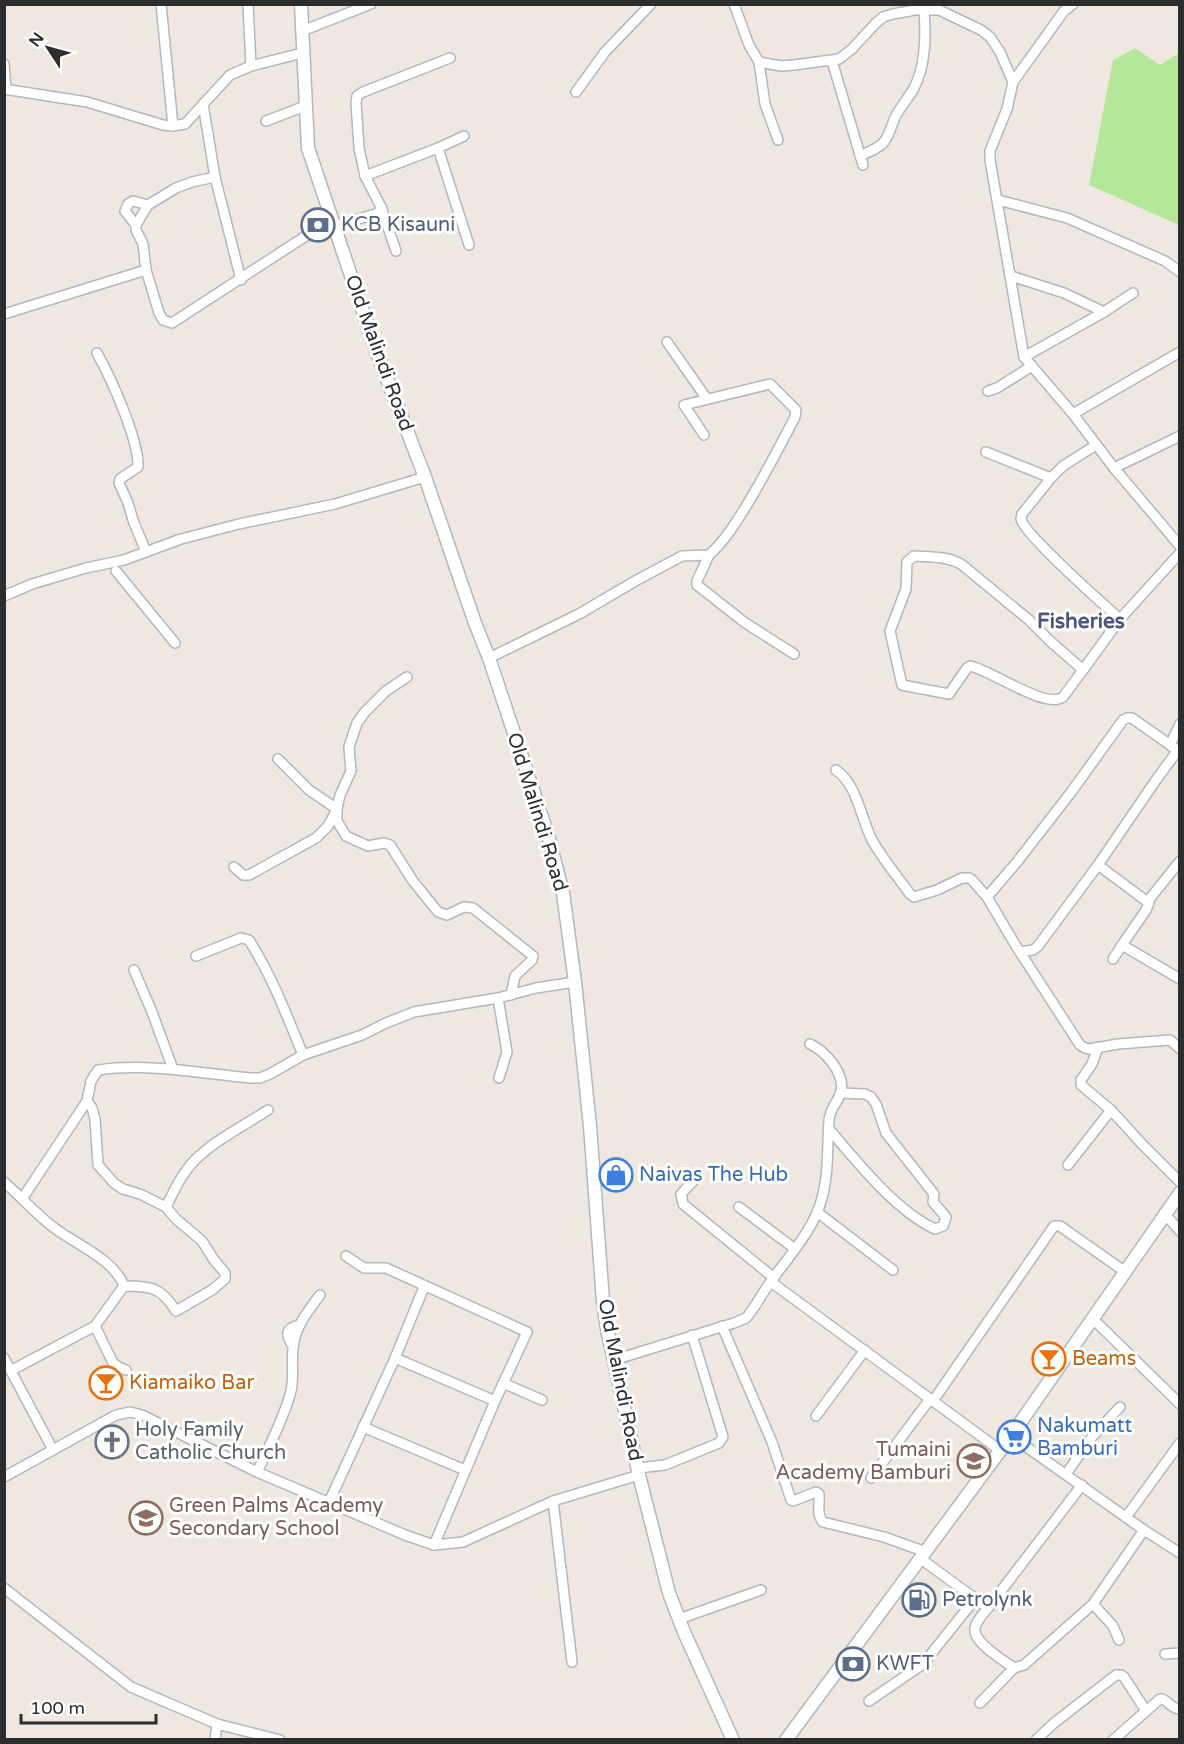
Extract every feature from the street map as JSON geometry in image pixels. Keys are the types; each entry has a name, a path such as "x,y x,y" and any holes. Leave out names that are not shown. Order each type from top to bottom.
{"main road":[{"name":"Old Malindi Road","path":"301,4 308,148 377,353 425,477 489,658 548,835 563,893 590,1126 604,1311 639,1471 669,1593 733,1740"},
{"path":"786,1740 1001,1451 1179,1193"}],"street":[{"path":"160,4 173,126"},
{"path":"248,4 251,66"},
{"path":"302,31 371,4"},
{"path":"576,92 605,52 651,4"},
{"path":"734,4 749,45 759,62 765,104 778,140"},
{"path":"1073,4 1064,11 1013,82 1007,109 990,151 1024,357 1179,546"},
{"path":"759,62 782,66 832,61 845,56 883,17 924,10 939,10 981,30 990,37 1000,52 1013,82"},
{"path":"832,61 862,161 884,142 895,117 919,75 926,27 924,10"},
{"path":"4,63 5,89 87,102 173,126 185,124 230,75 251,66 302,53"},
{"path":"396,251 381,207 365,176 359,148 357,96 450,58"},
{"path":"203,105 215,177 241,280"},
{"path":"266,121 305,106"},
{"path":"365,176 465,136"},
{"path":"438,148 469,245"},
{"path":"136,225 148,205 176,188 215,177"},
{"path":"998,200 1067,218 1165,261 1179,272"},
{"path":"148,205 133,201 128,204 125,211 136,225 143,244 147,270 159,312 163,320 172,323 334,223 375,214 380,211 381,207"},
{"path":"6,312 147,270"},
{"path":"1011,276 1064,292 1104,312"},
{"path":"1024,357 1104,312 1132,293"},
{"path":"667,342 707,399"},
{"path":"1073,414 1179,352"},
{"path":"97,354 126,417 138,456 138,467 120,479 119,483 146,552"},
{"path":"988,391 997,388 1032,366"},
{"path":"704,435 684,405 770,384 796,410 795,417 768,469 738,519 709,555 697,581 697,585 744,622 794,654"},
{"path":"1114,468 1179,436"},
{"path":"1096,445 1063,466 1021,518 1034,537 1120,619"},
{"path":"986,452 1051,478"},
{"path":"4,596 32,584 86,568 124,560 181,539 335,504 425,477"},
{"path":"1083,670 1029,620 961,564 954,560 926,556 914,556 907,562 906,590 890,631 900,682 904,687 949,694 970,666 1031,694 1059,700 1063,697 1083,670 1120,619 1179,553"},
{"path":"489,658 579,614 682,556 709,555"},
{"path":"116,571 175,643"},
{"path":"407,677 386,691 357,723 349,747 351,771 340,795 337,821 346,836 368,846 384,843 390,845 413,881 438,912 447,915 464,907 472,908 533,956 532,960 515,976 510,995"},
{"path":"987,897 1072,791 1123,720 1132,718 1176,749"},
{"path":"1020,952 1033,950 1038,946 1112,846 1176,749 1179,724"},
{"path":"278,759 309,790 337,809"},
{"path":"836,770 850,784 873,840 910,894 914,897 919,896 966,877 976,883 1080,1046 1085,1048 1170,1040 1179,1049"},
{"path":"234,867 246,876 269,865 316,838 328,826 337,809"},
{"path":"1113,959 1146,910 1148,902 1179,861"},
{"path":"1098,865 1148,902"},
{"path":"196,956 241,938 249,940 266,967 303,1055"},
{"path":"1122,945 1179,979"},
{"path":"134,970 173,1069"},
{"path":"22,1198 87,1101 92,1081 98,1071 130,1067 260,1078 303,1055 362,1035 414,1012 575,982"},
{"path":"498,998 507,1052 500,1078"},
{"path":"614,1360 746,1318 795,1249 817,1212 822,1197 832,1108 841,1093 842,1084 832,1061 820,1049 810,1044"},
{"path":"1098,1047 1092,1064 1080,1083 1111,1110 1179,1182"},
{"path":"829,1130 858,1164 904,1208 935,1229 944,1226 946,1217 933,1202 934,1194 886,1133 876,1104 871,1097 865,1094 841,1093"},
{"path":"87,1101 95,1119 98,1165 114,1183 123,1189 140,1194 166,1207 176,1219 202,1241 226,1277 212,1290 176,1311 168,1298 160,1292 141,1286 124,1286"},
{"path":"166,1207 186,1171 195,1160 268,1110"},
{"path":"1068,1165 1111,1110"},
{"path":"697,1177 681,1194 683,1204 772,1280 1001,1451"},
{"path":"4,1182 54,1228 114,1270 124,1286"},
{"path":"739,1207 795,1249"},
{"path":"817,1212 892,1270"},
{"path":"1164,1213 1179,1231"},
{"path":"871,1478 932,1400 1054,1226 1060,1226 1069,1231 1125,1271"},
{"path":"346,1256 364,1268 386,1268 537,1337"},
{"path":"12,1370 95,1326 124,1286"},
{"path":"329,1502 395,1358 424,1287"},
{"path":"257,1472 283,1416 291,1392 294,1366 293,1346 300,1325 320,1295"},
{"path":"1093,1319 1179,1404"},
{"path":"95,1326 113,1363 126,1370"},
{"path":"722,1326 772,1442 790,1500 793,1501 816,1492 819,1494 819,1516 823,1522 884,1537 923,1555 988,1608"},
{"path":"434,1545 527,1332"},
{"path":"4,1477 116,1415 130,1412 152,1420 257,1472 405,1535 434,1545 463,1542 553,1502 639,1471 665,1465 719,1443 723,1439 692,1335"},
{"path":"816,1416 865,1350"},
{"path":"4,1358 53,1450"},
{"path":"395,1358 495,1401"},
{"path":"503,1383 542,1400"},
{"path":"1066,1474 1092,1437 1120,1407"},
{"path":"363,1427 465,1470"},
{"path":"1011,1436 1179,1553"},
{"path":"1126,1517 1179,1443"},
{"path":"1014,1668 981,1644 974,1631 976,1624 1082,1485"},
{"path":"553,1502 572,1662"},
{"path":"980,1703 1014,1668 1024,1665 1093,1604 1144,1530"},
{"path":"4,1588 131,1687 217,1724 280,1740"},
{"path":"679,1619 761,1590"},
{"path":"869,1701 924,1664 975,1599"},
{"path":"1093,1604 1113,1626 1119,1640"},
{"path":"1165,1654 1179,1653"},
{"path":"1036,1740 1054,1723 1116,1675 1124,1677 1146,1711"},
{"path":"1113,1740 1161,1698 1172,1707 1179,1709"},
{"path":"215,1740 217,1724"}],"green space":[{"path":"1135,48 1160,65 1179,53 1179,225 1089,185 1113,60"}],"place":[{"name":"KCB Kisauni","path":"318,225"},
{"name":"Naivas The Hub","path":"616,1175"},
{"name":"Beams","path":"1049,1359"},
{"name":"Kiamaiko Bar","path":"106,1383"},
{"name":"Nakumatt Bamburi","path":"1014,1437"},
{"name":"Holy Family Catholic Church","path":"112,1442"},
{"name":"Tumaini Academy Bamburi","path":"974,1461"},
{"name":"Green Palms Academy Secondary School","path":"146,1518"},
{"name":"Petrolynk","path":"919,1600"},
{"name":"KWFT","path":"853,1664"}],"district":[{"name":"Fisheries","path":"1081,621"}]}
